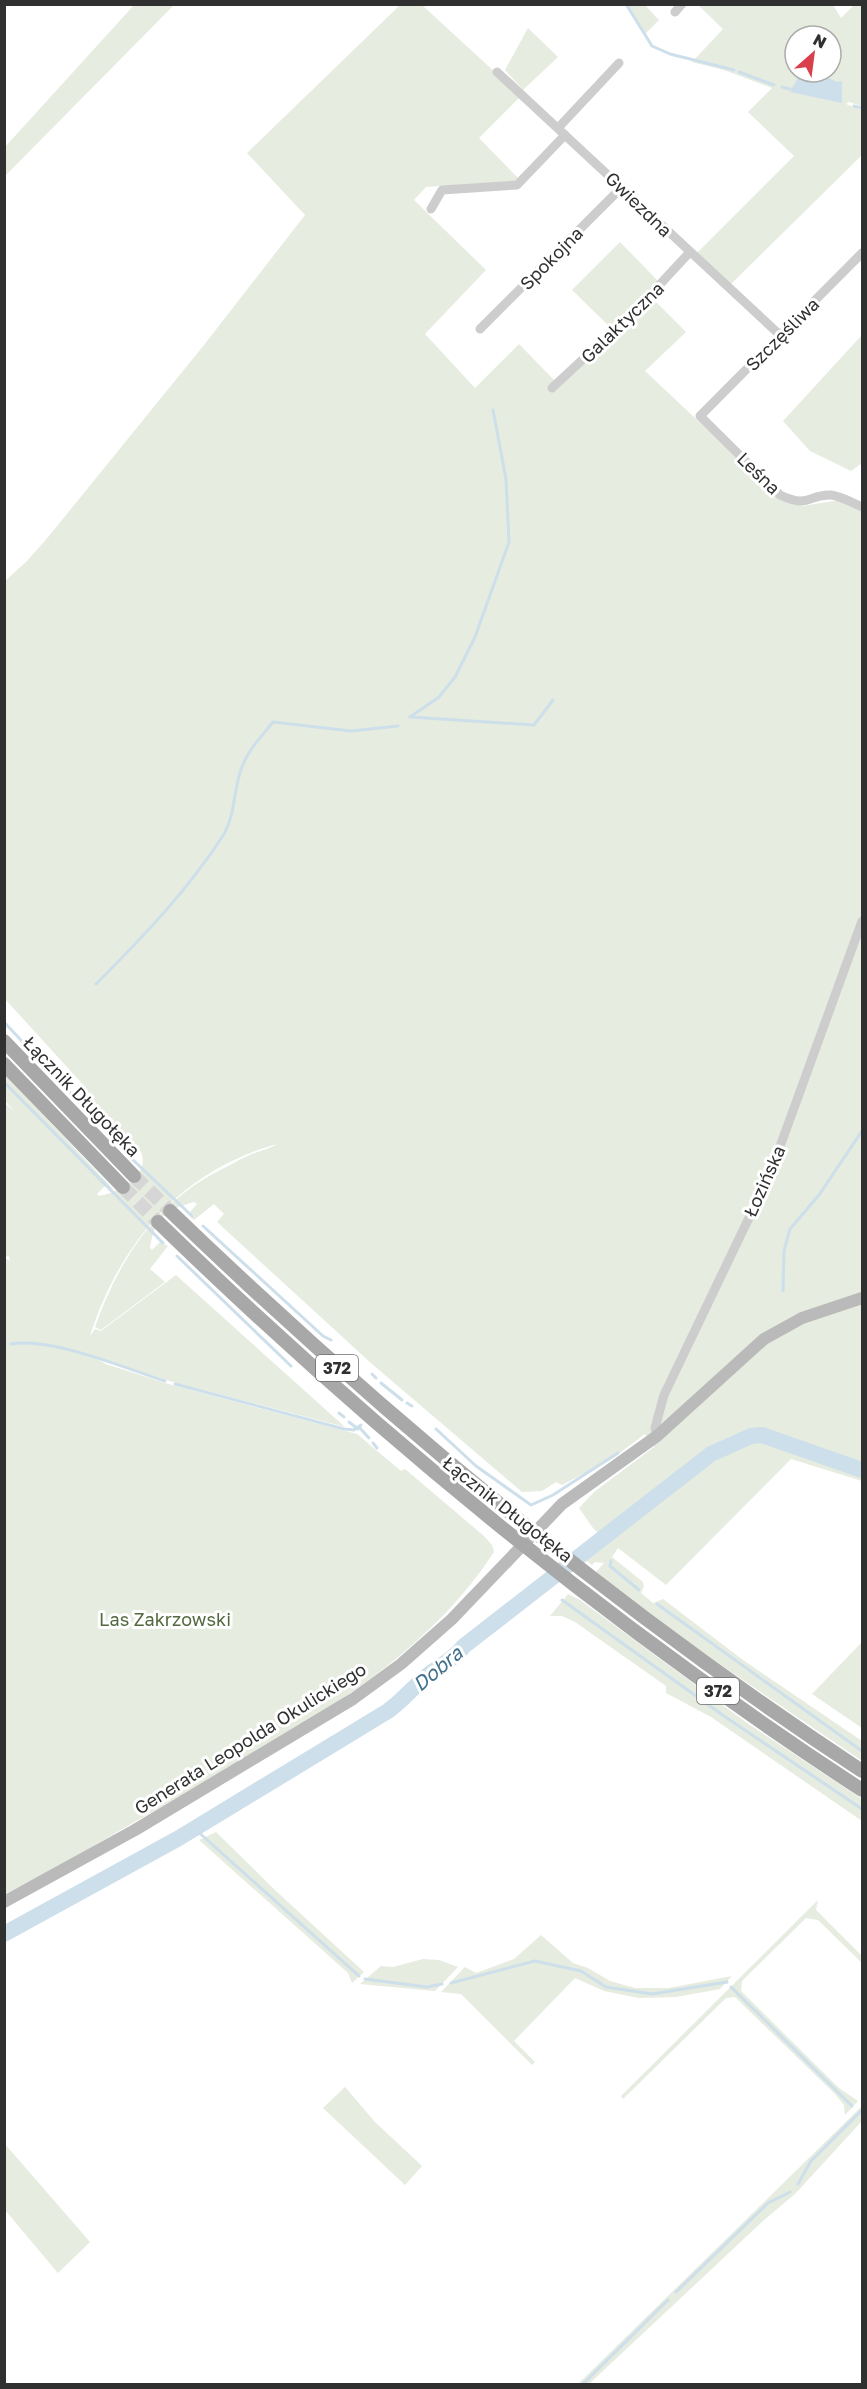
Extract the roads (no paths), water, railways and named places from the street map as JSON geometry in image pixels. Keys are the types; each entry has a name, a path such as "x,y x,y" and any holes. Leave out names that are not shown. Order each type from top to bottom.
{"main road":[{"name":"Łącznik Długołęka","path":"4,1041 134,1176"},
{"name":"Łącznik Długołęka","path":"4,1064 123,1187"},
{"name":"Łącznik Długołęka","path":"170,1211 358,1387 534,1532 757,1699 862,1771"},
{"name":"Łącznik Długołęka","path":"158,1222 370,1419 522,1545 763,1724 862,1790"}],"street":[{"path":"675,12 682,4"},
{"path":"431,209 442,190 517,185 619,63"},
{"name":"Gwiezdna","path":"497,72 622,186 689,253 781,336"},
{"name":"Spokojna","path":"480,329 622,186"},
{"name":"Szczęśliwa","path":"700,416 862,252"},
{"name":"Galaktyczna","path":"552,388 638,308 689,253"},
{"name":"Leśna","path":"700,416 780,495 793,501 808,502 829,495 862,507"},
{"name":"Łozińska","path":"657,1436 656,1422 664,1395 770,1174 862,921"},
{"name":"Generała Leopolda Okulickiego","path":"4,1902 135,1830 353,1699 436,1634 570,1497 628,1460 764,1339 801,1318 862,1298"}],"water":[{"path":"794,84 842,84 842,103 790,92"}],"waterway":[{"path":"626,4 652,46 670,54 734,70"},
{"path":"739,72 774,85"},
{"path":"782,87 790,89"},
{"path":"854,106 862,108"},
{"path":"410,717 439,697 455,677 475,637 509,542 506,479 493,410"},
{"path":"410,717 534,725 553,700"},
{"path":"96,984 164,912 196,874 224,834 233,809 239,775 245,761 273,722 351,731 398,726"},
{"path":"4,1022 132,1159 192,1216"},
{"path":"4,1082 163,1243"},
{"path":"783,1291 784,1251 790,1229 819,1195 862,1131"},
{"path":"203,1226 323,1336 331,1340"},
{"path":"177,1256 291,1366"},
{"path":"11,1344 28,1343 67,1349 165,1381"},
{"path":"372,1374 376,1378"},
{"path":"381,1383 402,1400"},
{"path":"175,1384 344,1429 354,1430 361,1425"},
{"path":"407,1403 412,1406"},
{"path":"339,1413 344,1417"},
{"path":"349,1422 358,1429"},
{"path":"359,1427 369,1438"},
{"path":"436,1429 476,1466 531,1505 553,1495 618,1453"},
{"name":"Dobra","path":"4,1934 179,1838 388,1711 464,1646 711,1454 751,1436 762,1435 862,1470"},
{"path":"373,1443 377,1448"},
{"path":"611,1561 610,1566 639,1590"},
{"path":"562,1600 724,1716 862,1809"},
{"path":"657,1604 862,1751"},
{"path":"195,1829 359,1976"},
{"path":"451,1983 535,1961 581,1971 606,1987 652,1994 727,1982"},
{"path":"365,1979 427,1987 442,1984"},
{"path":"731,1987 852,2106"},
{"path":"798,2184 811,2161 862,2110"},
{"path":"676,2292 768,2203 790,2192"},
{"path":"583,2384 668,2300"}],"tunnel":[{"path":"134,1176 170,1211"},
{"path":"123,1187 158,1222"}],"park label":[{"name":"Las Zakrzowski","path":"165,1619"}]}
